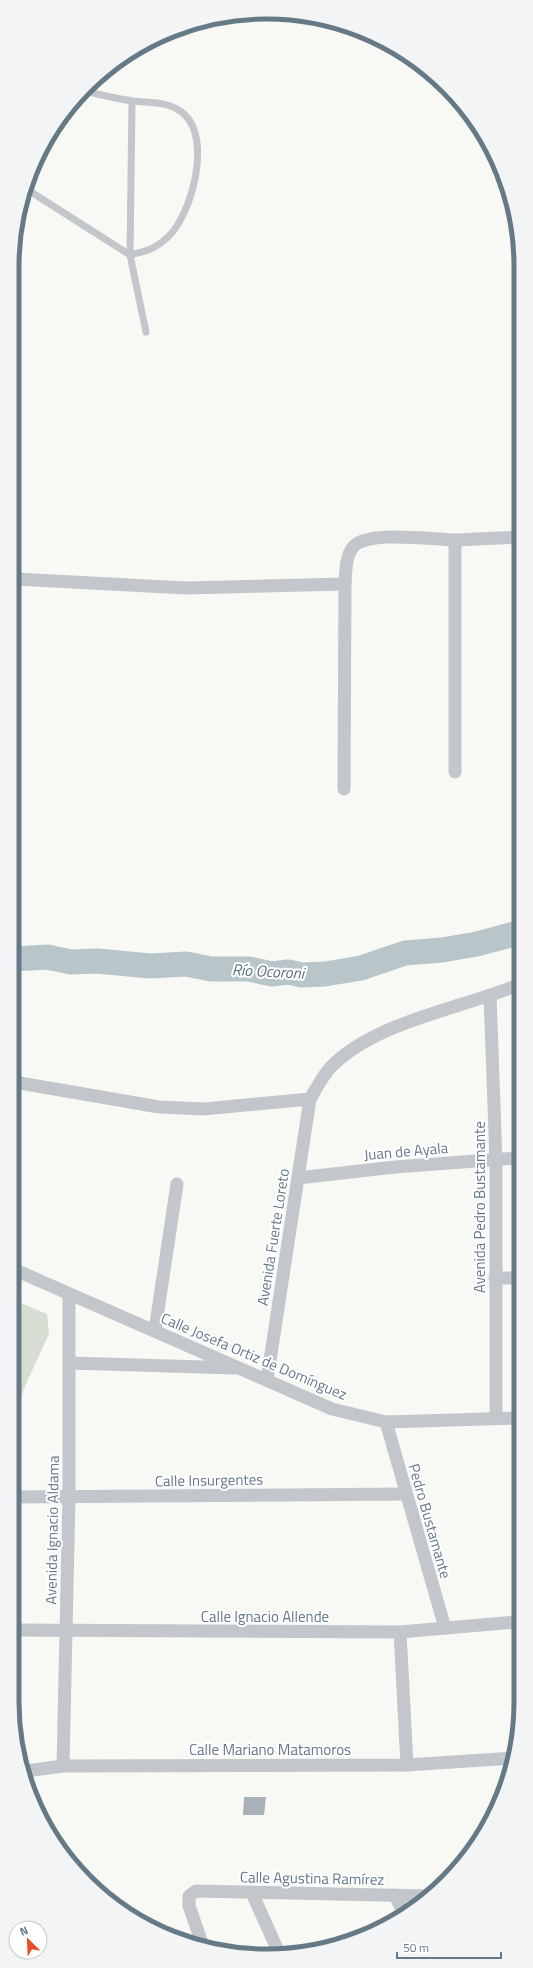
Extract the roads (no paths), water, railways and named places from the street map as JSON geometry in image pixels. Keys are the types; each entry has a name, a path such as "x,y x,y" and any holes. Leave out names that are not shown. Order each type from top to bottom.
{"street":[{"path":"344,789 345,584 347,558 354,545 368,540 404,537 455,540 514,537"},
{"path":"455,540 455,772"},
{"path":"19,579 186,588 345,584"},
{"path":"19,1083 159,1107 204,1109 310,1099 329,1069 352,1049 383,1032 514,987"},
{"name":"Avenida Pedro Bustamante","path":"490,996 496,1160 496,1418"},
{"name":"Avenida Fuerte Loreto","path":"268,1380 310,1099"},
{"name":"Juan de Ayala","path":"298,1178 395,1167 514,1158"},
{"path":"155,1330 178,1184"},
{"name":"Calle Josefa Ortiz de Domínguez","path":"19,1272 155,1330 332,1409 386,1422 514,1418"},
{"path":"495,1278 514,1278"},
{"name":"Avenida Ignacio Aldama","path":"63,1766 69,1497 69,1294"},
{"path":"70,1363 242,1369"},
{"name":"Pedro Bustamante","path":"386,1422 445,1628"},
{"name":"Calle Insurgentes","path":"19,1497 406,1494"},
{"name":"Calle Ignacio Allende","path":"19,1630 66,1632 400,1632 514,1622"},
{"path":"400,1632 407,1764"},
{"name":"Calle Mariano Matamoros","path":"29,1771 63,1766 407,1764 507,1758"},
{"name":"Calle Agustina Ramírez","path":"202,1941 189,1906 189,1896 196,1891 420,1896"},
{"path":"252,1893 277,1948"},
{"path":"395,1895 401,1909"}],"lane":[{"path":"30,192 130,255 150,250 168,236 180,221 193,190 198,155 197,138 192,122 174,107 164,103 132,101 90,92"},
{"path":"132,101 130,255 146,332"}],"waterway":[{"name":"Río Ocoroni","path":"19,959 47,957 71,962 97,961 150,966 186,964 211,969 249,969 272,974 288,972 302,975 325,974 361,968 405,953 442,950 477,944 514,934"}]}
